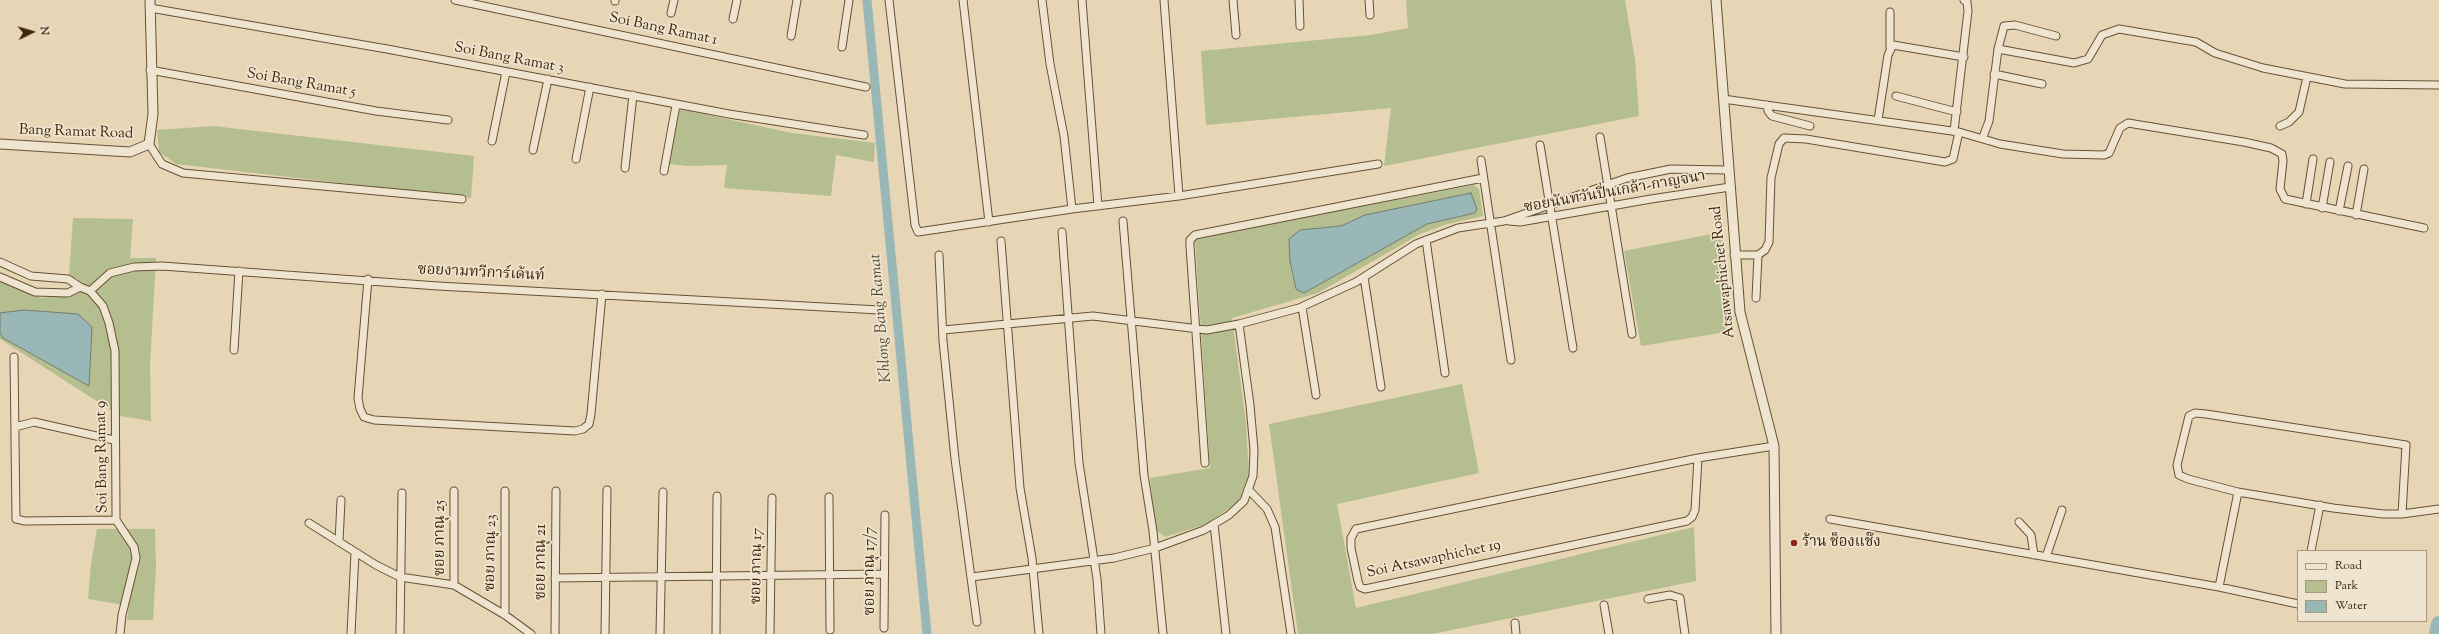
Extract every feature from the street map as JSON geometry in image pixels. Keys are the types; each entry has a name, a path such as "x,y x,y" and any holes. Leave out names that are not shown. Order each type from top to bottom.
{"street":[{"name":"Soi Bang Ramat 1","path":"455,0 866,87"},
{"path":"671,13 674,0"},
{"path":"733,19 737,0"},
{"path":"791,36 797,0"},
{"path":"842,47 849,0"},
{"path":"890,0 915,225 918,232 1072,209 1178,196 1378,164"},
{"path":"963,0 989,222"},
{"path":"1042,0 1050,64 1064,136 1072,209"},
{"path":"1082,0 1098,206"},
{"path":"1164,0 1178,196"},
{"path":"1233,0 1236,35"},
{"path":"1299,0 1300,26"},
{"path":"1368,0 1370,15"},
{"name":"Atsawaphichet Road","path":"1716,0 1734,255 1744,335 1774,446 1776,634"},
{"path":"1734,255 1758,255 1765,250 1769,242 1771,178 1778,144 1784,138 1806,138 1945,162 1953,159 1968,6 1964,0"},
{"path":"150,4 150,70 153,114 149,144 162,164 183,173 462,198"},
{"name":"Soi Bang Ramat 3","path":"150,4 633,95 676,105 864,135"},
{"path":"1878,120 1890,48 1890,12"},
{"path":"1983,137 1989,121 2001,29 2009,24 2056,36"},
{"path":"1998,49 2074,63 2088,58 2102,35 2119,29 2196,42 2208,50 2242,63 2307,77 2358,85 2439,85"},
{"path":"1890,48 1896,45 1964,57"},
{"name":"Soi Bang Ramat 5","path":"150,70 376,111 448,120"},
{"path":"492,141 506,72"},
{"path":"1994,74 2042,84"},
{"path":"2280,126 2289,122 2299,112 2307,77"},
{"path":"532,150 548,79"},
{"path":"576,159 590,87"},
{"path":"625,168 633,95"},
{"path":"1896,96 1957,112"},
{"path":"1723,99 1956,131 1983,137 2000,144 2063,154 2104,155 2112,149 2123,125 2134,123 2250,143 2270,148 2282,154 2283,161 2280,193 2285,199 2339,212 2424,228"},
{"path":"664,171 676,105"},
{"path":"1767,105 1768,111 1772,116 1810,126"},
{"path":"1600,137 1632,334"},
{"name":"Bang Ramat Road","path":"0,144 130,152 149,144"},
{"path":"1540,144 1573,348"},
{"path":"2306,204 2313,159"},
{"path":"1480,160 1511,360"},
{"path":"2322,208 2330,162"},
{"path":"2339,212 2348,166"},
{"name":"ซอยนันทวันปิ่นเกล้า-กาญจนา","path":"943,330 1093,316 1206,330 1240,324 1302,307 1364,277 1416,244 1458,228 1504,221 1608,186 1627,178 1671,169 1729,170"},
{"path":"2356,215 2364,169"},
{"path":"1206,463 1190,240 1195,235 1483,178"},
{"name":"ซอยนันทวันปิ่นเกล้า-กาญจนา","path":"1504,221 1520,222 1730,187"},
{"path":"1122,221 1144,475 1155,548 1163,634"},
{"path":"1062,232 1079,463 1094,560 1101,634"},
{"path":"1426,240 1445,373"},
{"path":"1001,241 1020,488 1033,569 1039,634"},
{"path":"939,255 943,330 955,459 977,622"},
{"path":"1756,298 1758,255"},
{"name":"Soi Bang Ramat 9","path":"0,262 34,277 68,280 90,291 103,306 114,339 116,520 134,547 136,558 122,615 120,634"},
{"name":"ซอยงามทวีการ์เด้นท์","path":"90,291 110,273 134,267 162,266 368,279 438,286 879,310"},
{"path":"234,350 239,271"},
{"path":"0,277 30,291 68,292 80,287"},
{"path":"30,291 34,277"},
{"path":"1364,277 1382,386"},
{"path":"368,279 358,398 360,409 364,417 374,420 575,431 583,429 588,424 590,414 602,294"},
{"path":"1302,307 1316,395"},
{"path":"972,577 1094,560 1155,548 1204,530 1229,515 1244,501 1253,476 1254,450 1240,324"},
{"path":"14,357 16,519 25,521 116,520"},
{"path":"2402,514 2406,446 2195,413 2190,416 2177,465 2179,475 2238,492 2383,514 2402,514 2439,510"},
{"path":"15,427 34,422 114,440"},
{"name":"Soi Atsawaphichet 19","path":"1698,458 1695,510 1692,517 1687,521 1365,590 1360,587 1351,548 1351,538 1356,529 1698,458 1774,446"},
{"path":"1248,489 1267,509 1275,527 1291,634"},
{"path":"605,634 607,577 607,490"},
{"name":"ซอย ภาณุ 25","path":"454,491 454,585"},
{"name":"ซอย ภาณุ 23","path":"505,491 505,615"},
{"name":"ซอย ภาณุ 21","path":"555,634 556,491"},
{"path":"660,634 663,492"},
{"path":"2219,587 2238,492"},
{"path":"400,634 402,493"},
{"path":"716,634 715,575 717,496"},
{"path":"828,497 830,630"},
{"name":"ซอย ภาณุ 17","path":"770,634 772,498"},
{"path":"339,542 341,500"},
{"path":"2311,550 2320,505"},
{"path":"2046,556 2062,510"},
{"name":"ซอย ภาณุ 17/7","path":"884,515 884,628"},
{"path":"1830,519 2219,587 2297,604"},
{"path":"2018,522 2031,535 2034,555"},
{"path":"309,523 355,553 400,577 454,585 505,615 531,634"},
{"path":"1214,524 1226,634"},
{"path":"351,634 355,553"},
{"path":"555,578 884,574"},
{"path":"1648,599 1670,595 1680,598 1685,634"},
{"path":"1604,605 1609,634"},
{"path":"1515,623 1516,634"}],"green space":[{"path":"1406,0 1625,0 1635,60 1639,116 1384,166 1391,108 1206,125 1201,51 1371,35 1408,28"},
{"path":"680,109 792,133 875,143 874,162 836,155 831,196 724,188 727,165 688,166 669,164"},
{"path":"213,126 474,156 471,198 176,164 159,152 157,130"},
{"path":"1474,185 1479,189 1483,216 1448,224 1420,234 1318,293 1232,318 1246,423 1249,476 1239,501 1207,524 1165,537 1156,530 1150,478 1210,468 1195,240 1201,237"},
{"path":"73,218 133,219 130,258 156,258 150,365 151,421 120,416 0,339 0,282 42,298 78,294 78,279 69,276"},
{"path":"1722,232 1732,331 1641,346 1624,251"},
{"path":"1462,384 1479,473 1337,504 1356,608 1694,527 1696,581 1432,634 1298,634 1269,424"},
{"path":"97,529 155,529 156,567 153,620 127,620 129,606 88,599 91,564"}],"water":[{"path":"1471,193 1477,209 1475,213 1427,224 1304,293 1296,289 1290,261 1289,239 1300,230 1341,226 1365,215"},
{"path":"24,310 78,314 92,327 89,386 3,338 0,333 0,313"}],"waterway":[{"name":"Khlong Bang Ramat","path":"867,0 927,634"},
{"path":"2437,634 2439,624"}],"place":[{"name":"ร้าน ช็องแช๊ง","path":"1794,543"}]}
